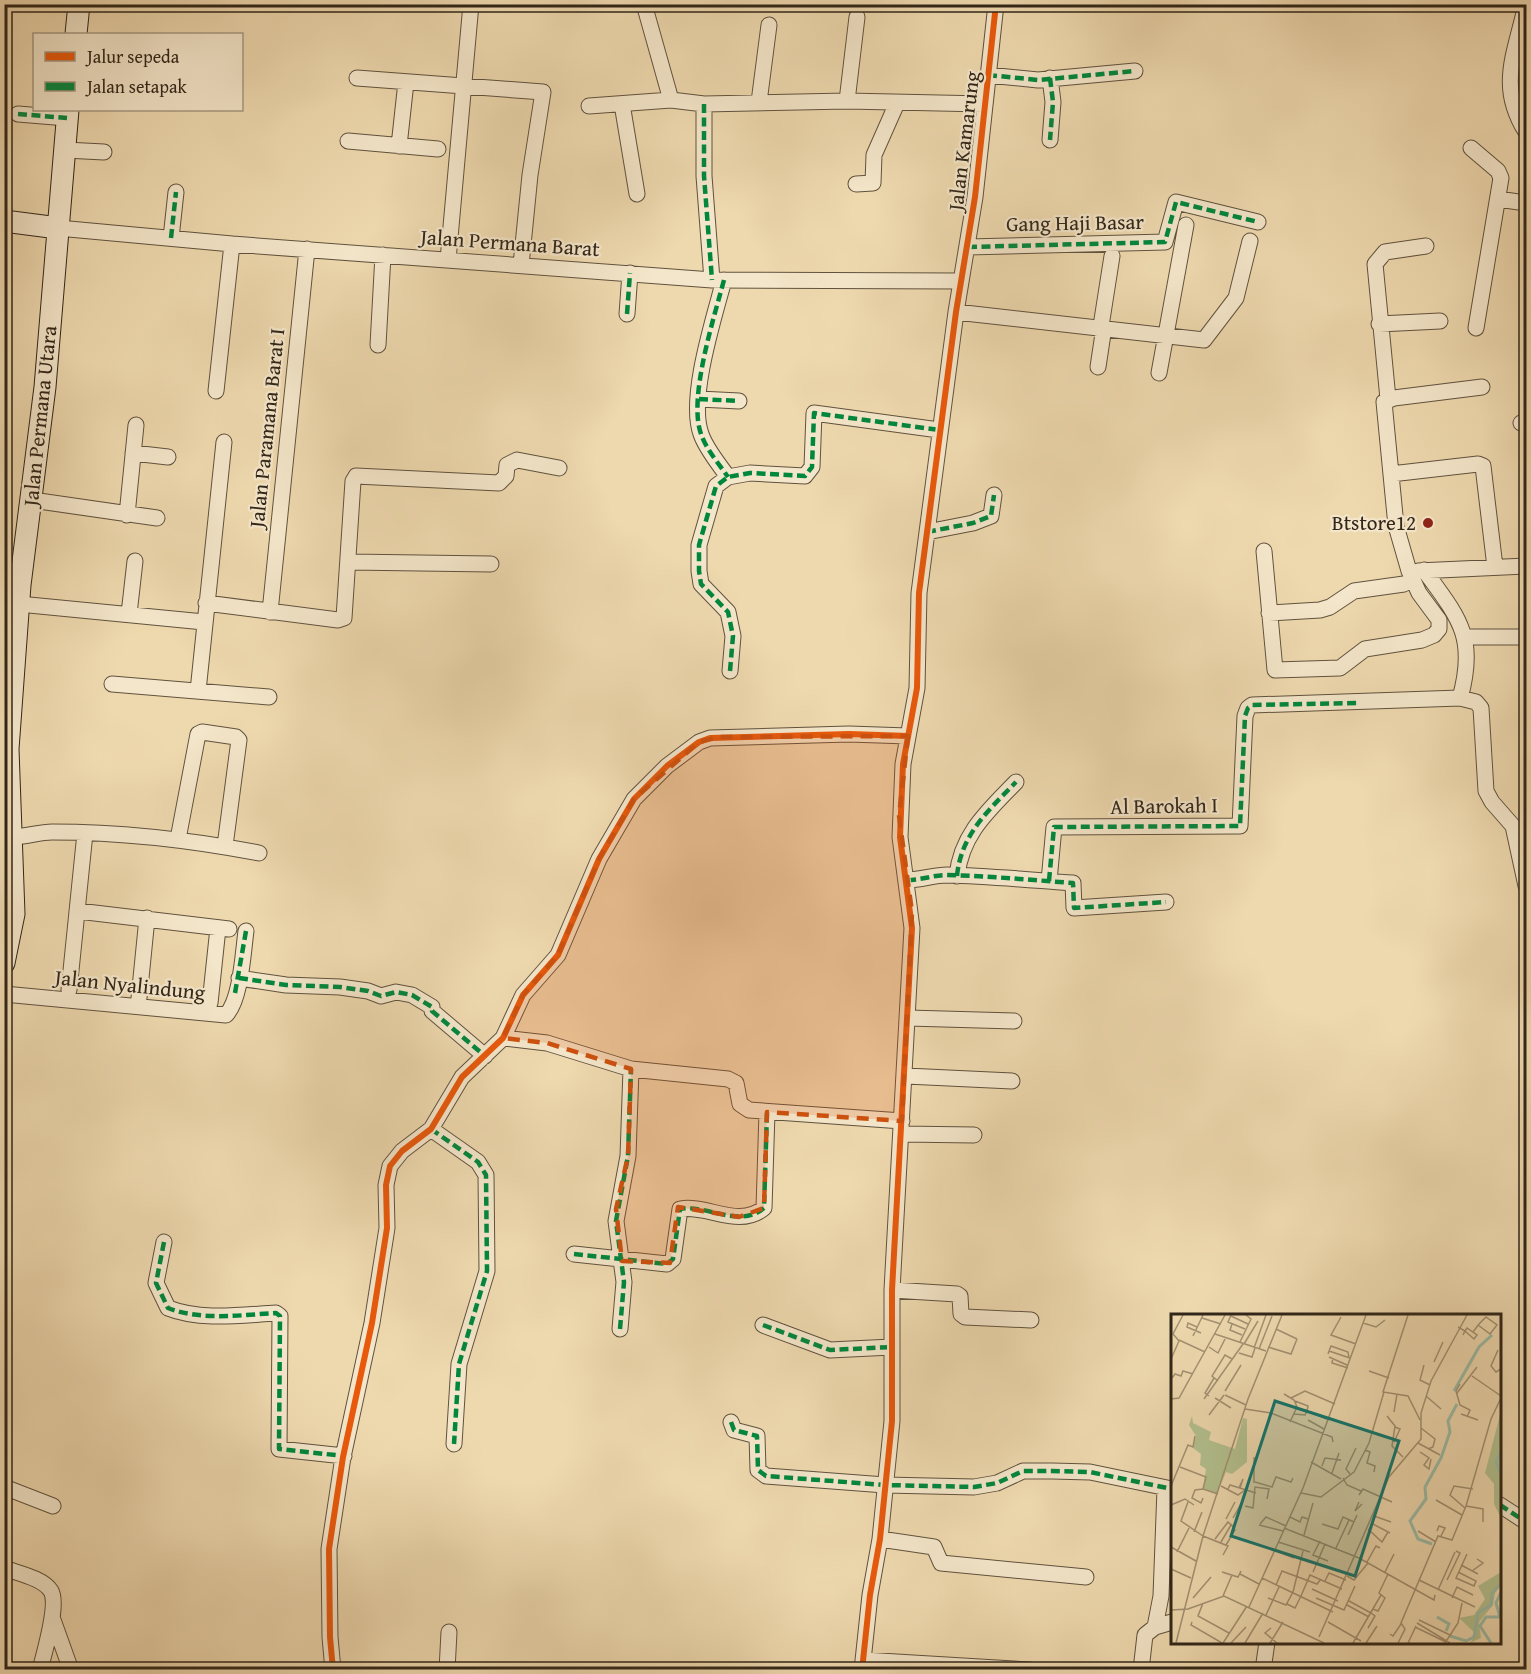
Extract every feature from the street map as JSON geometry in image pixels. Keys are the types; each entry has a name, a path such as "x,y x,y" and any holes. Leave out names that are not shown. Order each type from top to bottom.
{"street":[{"path":"76,33 79,4"},
{"path":"448,260 471,4"},
{"path":"644,4 671,100"},
{"name":"Jalan Kamarung","path":"863,1665 870,1595 880,1539 892,1421 892,1290 906,1076 912,920 899,816 908,736 917,688 919,593 960,281 968,247 996,4"},
{"path":"1526,4 1508,85 1510,99 1527,132"},
{"path":"847,101 857,17"},
{"path":"759,102 770,25"},
{"path":"988,75 1038,80 1135,71"},
{"path":"357,78 540,91 544,94 530,175 520,265"},
{"path":"1050,78 1053,102 1050,140"},
{"path":"399,146 406,82"},
{"path":"589,106 671,100 704,104 847,101 985,104"},
{"path":"856,184 873,183 874,155 897,103"},
{"path":"622,104 637,194"},
{"path":"704,104 704,176 718,280 699,399 701,435 728,477"},
{"path":"18,114 68,114"},
{"name":"Jalan Permana Utara","path":"4,963 14,914 6,749 14,591 32,500 45,387 68,114"},
{"path":"348,141 438,149"},
{"path":"1471,148 1501,175 1476,328"},
{"path":"64,150 104,152"},
{"path":"171,238 176,192"},
{"path":"1498,200 1527,203"},
{"name":"Gang Haji Basar","path":"968,247 1165,242 1176,202 1258,222"},
{"path":"4,221 58,228"},
{"path":"1159,373 1186,225"},
{"name":"Jalan Permana Barat","path":"58,228 232,244 718,280 960,281"},
{"path":"956,312 1103,326 1202,340 1206,338 1236,298 1250,241"},
{"path":"216,391 232,244"},
{"path":"1264,551 1275,670 1340,668 1365,649 1422,640 1434,634 1438,629 1438,620 1419,593 1396,526 1384,406 1388,399 1375,264 1378,257 1385,252 1426,246"},
{"name":"Jalan Paramana Barat I","path":"270,612 307,249"},
{"path":"378,345 383,255"},
{"path":"1098,368 1112,256"},
{"path":"627,314 630,273"},
{"path":"1379,324 1440,321"},
{"path":"1388,399 1482,387"},
{"path":"699,399 739,401"},
{"path":"730,671 733,636 728,612 701,584 699,571 699,545 716,486 728,477 750,473 805,476 812,467 814,413 939,430"},
{"path":"127,514 136,425"},
{"path":"198,691 224,442"},
{"path":"133,453 168,457"},
{"path":"206,603 338,620 344,618 353,481 356,476 499,483 506,476 507,465 518,459 559,468"},
{"path":"1391,474 1478,464 1483,466 1495,567"},
{"path":"927,532 973,523 991,516 994,495"},
{"path":"32,500 157,518"},
{"path":"129,614 135,561"},
{"path":"349,562 491,564"},
{"path":"1269,613 1320,610 1330,607 1354,591 1412,575 1527,566"},
{"path":"1412,575 1452,609 1466,637 1466,677 1460,698 1476,702 1481,708 1486,791 1492,802 1513,826 1527,886"},
{"path":"14,591 129,614 204,622"},
{"path":"1466,637 1527,637"},
{"path":"112,684 269,698"},
{"name":"Al Barokah I","path":"1049,881 1054,827 1240,826 1245,716 1252,705 1460,698"},
{"path":"178,839 198,734 202,732 236,737 239,740 225,846"},
{"path":"333,1670 330,1637 329,1549 344,1455 372,1323 387,1228 388,1175 394,1160 431,1129 453,1088 503,1038 524,995 558,955 599,859 634,799 651,780 683,753 699,742 719,737 849,734 908,736"},
{"path":"957,876 958,860 974,826 1016,782"},
{"path":"11,832 30,837 49,832 85,832 178,839 259,852"},
{"path":"69,990 85,832"},
{"path":"907,880 920,881 933,876 957,876 1073,883 1074,908 1166,902"},
{"path":"78,911 224,928 210,1003"},
{"path":"139,998 147,918"},
{"path":"246,931 237,985 340,987 368,991 381,996 396,992 412,995 432,1007 432,1011 485,1056"},
{"name":"Jalan Nyalindung","path":"4,994 226,1015 231,1010 237,985"},
{"path":"908,1018 1014,1022"},
{"path":"503,1038 547,1043 631,1069 728,1079 736,1083 743,1108 974,1135"},
{"path":"620,1329 624,1282 616,1221 628,1156 631,1069"},
{"path":"906,1076 1012,1081"},
{"path":"574,1254 622,1261 670,1263 674,1259 680,1209 739,1217 751,1216 764,1208 767,1112"},
{"path":"431,1129 478,1162 486,1175 487,1271 459,1364 453,1444"},
{"path":"164,1242 156,1283 168,1308 183,1314 205,1316 276,1313 280,1316 279,1449 344,1455"},
{"path":"892,1290 957,1294 960,1296 962,1314 965,1317 1031,1320"},
{"path":"763,1325 830,1350 892,1347"},
{"path":"731,1422 734,1430 755,1434 758,1438 758,1470 762,1475 885,1485 974,1487 998,1483 1023,1471 1090,1472 1169,1489 1161,1596 1155,1627"},
{"path":"4,1487 52,1506"},
{"path":"1501,1506 1527,1522"},
{"path":"880,1539 934,1547 941,1563 1086,1577"},
{"path":"4,1568 44,1584 51,1591 51,1614 40,1670"},
{"path":"51,1614 71,1670"},
{"path":"1141,1670 1145,1635 1155,1627 1171,1623"},
{"path":"447,1670 449,1632"},
{"path":"1263,1670 1267,1644"},
{"path":"863,1665 1030,1670"}],"highlighted area":[{"path":"908,736 899,816 912,912 902,1121 767,1112 764,1208 739,1217 678,1207 670,1263 622,1261 616,1209 628,1156 631,1069 547,1043 503,1038 523,995 558,955 599,859 634,799 699,742 719,737"}],"marked path":[{"path":"988,75 1038,80 1135,71"},
{"path":"1050,78 1053,102 1050,140"},
{"path":"704,104 704,176 712,280"},
{"path":"18,114 67,118"},
{"path":"171,238 176,192"},
{"path":"968,247 1165,242 1176,202 1258,222"},
{"path":"627,314 630,273"},
{"path":"724,280 700,379 698,419 706,445 728,477"},
{"path":"699,399 739,401"},
{"path":"730,671 733,636 728,612 701,584 699,571 699,545 716,486 728,477 750,473 805,476 812,467 814,413 939,430"},
{"path":"927,532 973,523 991,516 994,495"},
{"path":"1049,881 1054,827 1240,826 1245,716 1252,705 1358,703"},
{"path":"957,876 970,835 1016,782"},
{"path":"907,880 947,875 1073,883 1074,908 1166,902"},
{"path":"235,993 246,931"},
{"path":"239,978 286,985 340,987 368,991 381,996 396,992 412,995 432,1007 432,1011 485,1056"},
{"path":"620,1329 624,1282 616,1221 628,1156 631,1069"},
{"path":"574,1254 667,1264 673,1259 680,1209 690,1208 744,1216 754,1214 764,1208 767,1112"},
{"path":"431,1129 478,1162 486,1175 487,1271 459,1364 454,1444"},
{"path":"164,1242 156,1283 168,1308 207,1316 276,1313 280,1316 279,1449 344,1456"},
{"path":"763,1325 830,1350 892,1347"},
{"path":"731,1422 734,1430 757,1436 758,1470 766,1476 885,1485 974,1487 997,1483 1023,1471 1090,1472 1171,1489"},
{"path":"1501,1506 1526,1522"}],"cycle path":[{"path":"862,1670 870,1595 880,1539 892,1421 892,1290 912,928 900,837 903,764 917,688 919,593 956,312 975,197 996,4"},
{"path":"333,1670 330,1637 329,1549 343,1457 372,1323 387,1228 386,1185 390,1166 402,1151 431,1129 462,1077 503,1038 523,995 558,955 599,859 634,799 667,766 699,742 710,738 849,734 908,736"}],"place":[{"name":"Btstore12","path":"1428,523"}]}
